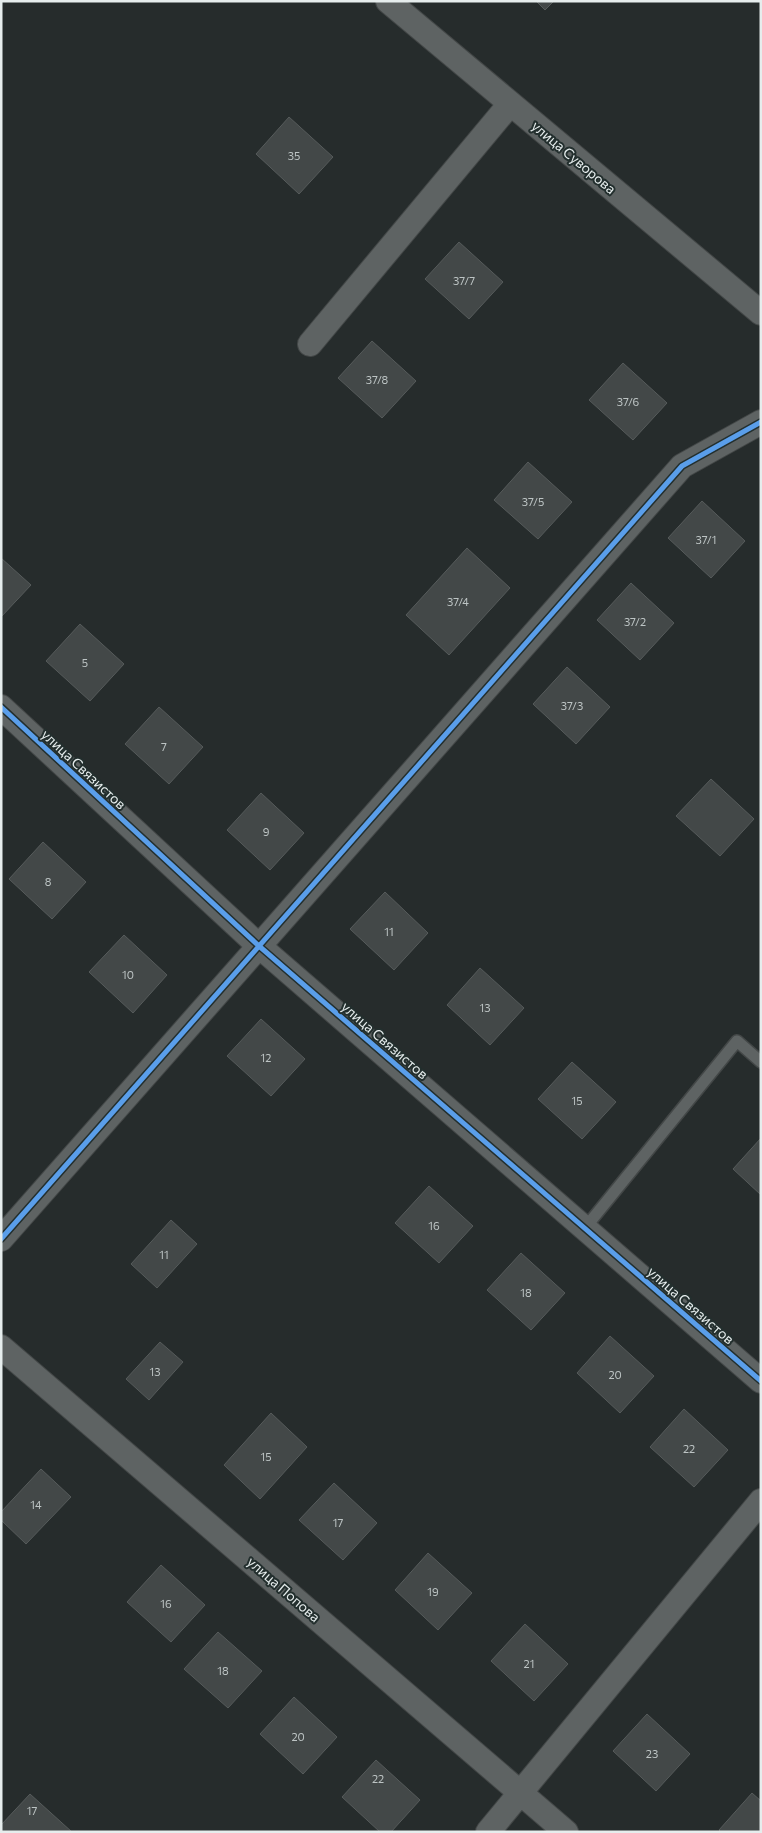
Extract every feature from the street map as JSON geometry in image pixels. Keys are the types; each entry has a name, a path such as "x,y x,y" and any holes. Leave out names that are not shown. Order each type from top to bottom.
{"street":[{"name":"улица Суворова","path":"388,1 761,313"},
{"path":"310,344 510,104"},
{"path":"1,1239 682,466 761,422"},
{"name":"улица Связистов","path":"1,707 259,946 761,1381"},
{"name":"улица Попова","path":"1,1347 566,1832"},
{"path":"488,1832 761,1501"}],"lane":[{"path":"585,1228 737,1041 761,1062"}],"building":[{"path":"536,1 554,1 545,10"},
{"path":"289,117 333,157 299,194 256,154"},
{"path":"459,242 503,282 469,319 425,279"},
{"path":"372,341 416,381 382,418 338,378"},
{"path":"623,363 667,403 633,440 589,400"},
{"path":"528,462 572,502 538,539 494,500"},
{"path":"702,501 745,541 711,578 668,538"},
{"path":"467,548 510,588 449,655 406,615"},
{"path":"1,558 31,585 1,617"},
{"path":"631,583 674,623 640,660 597,620"},
{"path":"80,624 124,664 90,701 46,661"},
{"path":"567,667 610,707 576,744 533,704"},
{"path":"159,707 203,747 169,784 125,744"},
{"path":"711,779 754,819 720,856 676,816"},
{"path":"261,793 304,833 270,870 227,830"},
{"path":"43,842 86,882 52,919 9,879"},
{"path":"385,892 428,933 394,970 350,929"},
{"path":"124,935 167,975 133,1013 89,972"},
{"path":"480,968 524,1008 490,1045 447,1005"},
{"path":"261,1019 305,1059 271,1096 227,1056"},
{"path":"572,1062 616,1102 582,1139 538,1099"},
{"path":"761,1138 761,1195 733,1169"},
{"path":"429,1186 473,1226 439,1263 395,1223"},
{"path":"171,1220 197,1244 157,1288 131,1264"},
{"path":"521,1253 565,1293 531,1330 487,1290"},
{"path":"610,1336 654,1376 620,1413 577,1373"},
{"path":"160,1342 183,1362 149,1400 126,1379"},
{"path":"684,1409 728,1450 694,1487 650,1447"},
{"path":"271,1413 307,1447 260,1499 224,1465"},
{"path":"41,1469 71,1497 26,1544 1,1520 1,1512"},
{"path":"334,1483 377,1523 343,1560 299,1520"},
{"path":"428,1553 472,1593 438,1630 395,1590"},
{"path":"161,1565 205,1605 171,1642 127,1602"},
{"path":"525,1624 568,1664 534,1701 491,1661"},
{"path":"218,1632 262,1671 228,1708 184,1669"},
{"path":"294,1697 337,1737 303,1774 260,1734"},
{"path":"647,1714 690,1754 656,1791 613,1751"},
{"path":"376,1760 420,1800 391,1832 380,1832 342,1797"},
{"path":"752,1793 761,1801 761,1832 721,1832 719,1830"},
{"path":"30,1794 72,1832 1,1832 1,1825"}],"cycle path":[{"path":"1,1239 682,466 761,422"},
{"path":"1,707 259,946 761,1381"}]}
